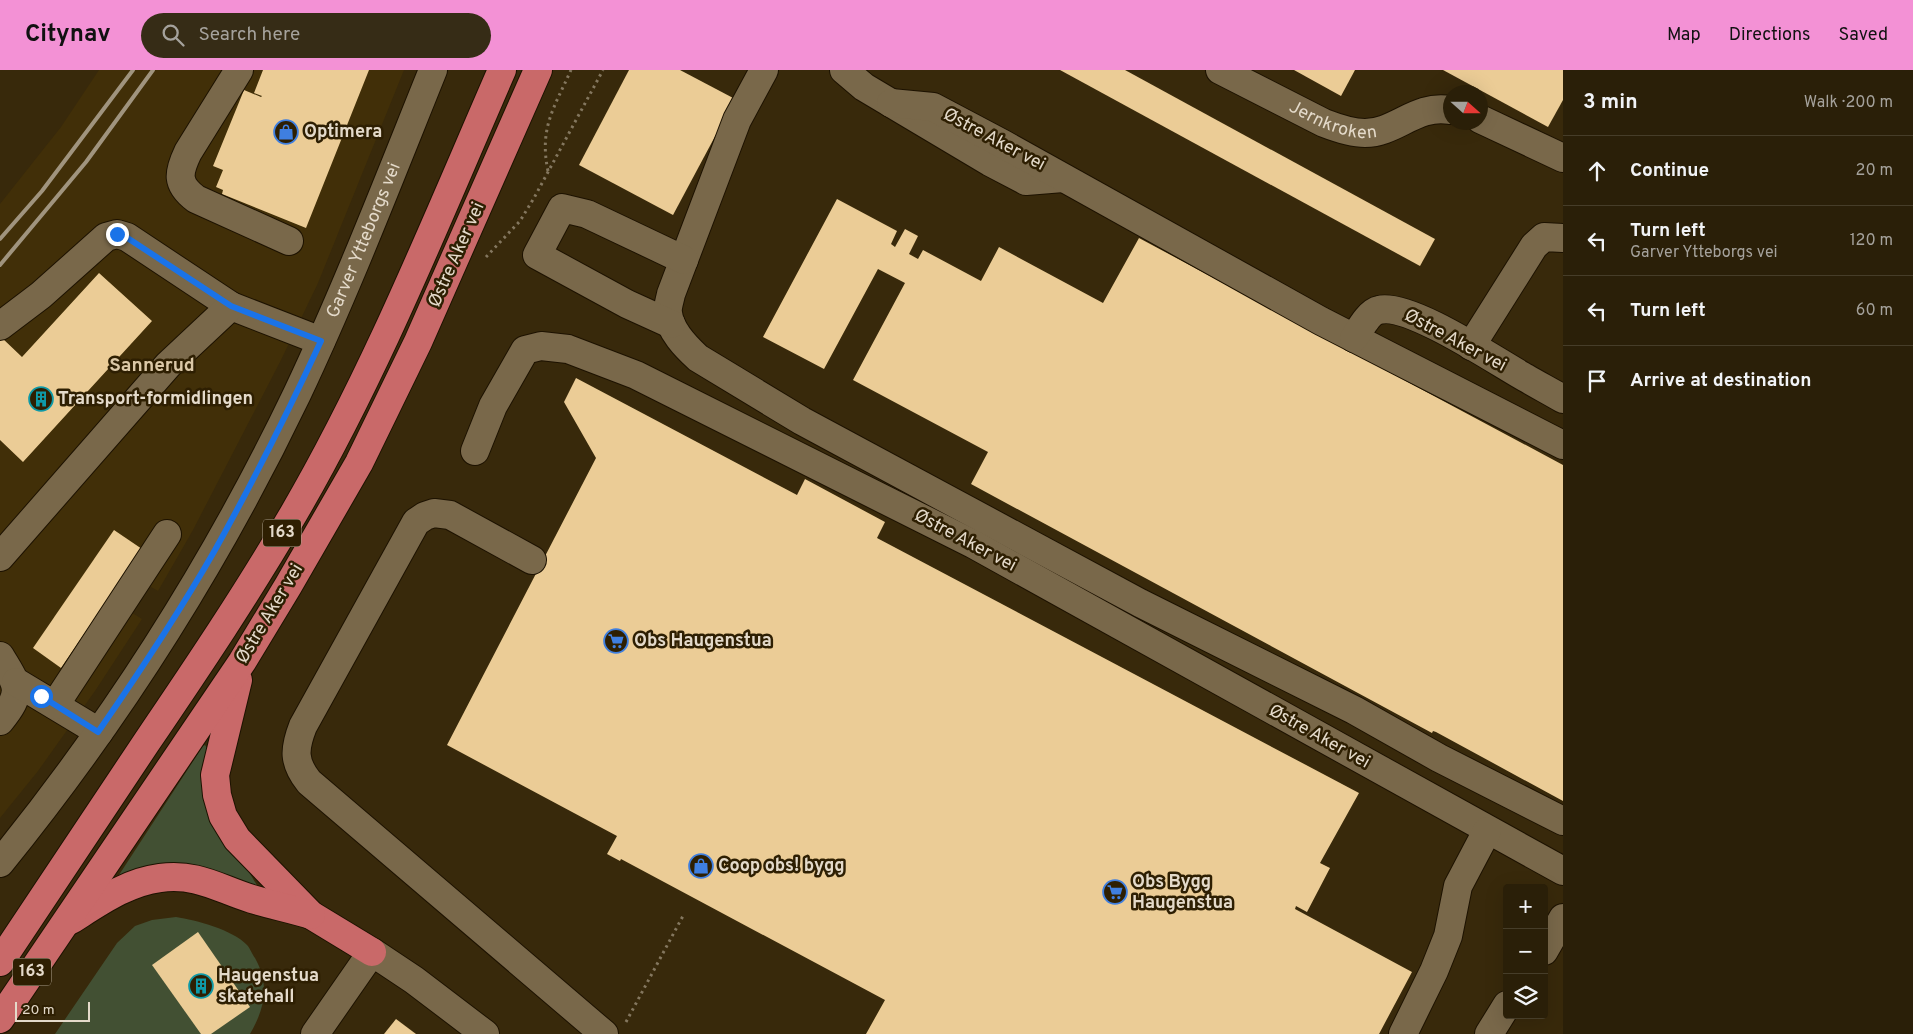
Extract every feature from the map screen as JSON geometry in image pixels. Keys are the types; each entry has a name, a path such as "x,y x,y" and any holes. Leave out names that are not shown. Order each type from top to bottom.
{"highway":[{"name":"Østre Aker vei","path":"0,962 220,634 294,512 350,407 384,337 502,70"},
{"name":"Østre Aker vei","path":"0,1019 242,662 359,463 422,333 538,70"},
{"path":"242,662 215,775 217,795 223,816 237,839 311,915 372,952"},
{"path":"63,925 114,893 159,878 178,877 199,879 250,898 311,915"}],"street":[{"path":"239,70 182,163 180,176 182,185 186,192 196,199 289,241"},
{"name":"Garver Ytteborgs vei","path":"0,863 62,784 151,655 214,551 267,454 321,341 375,216 433,70"},
{"path":"671,324 668,312 672,294 700,216 737,120 764,70"},
{"name":"Østre Aker vei","path":"844,70 864,87 1026,181 1063,178 1354,338 1563,445"},
{"name":"Jernkroken","path":"1220,70 1340,130 1366,133 1391,127 1412,115 1443,109"},
{"path":"1488,123 1563,158"},
{"path":"671,324 627,304 537,255 562,208 587,214 684,260"},
{"path":"0,326 41,295 106,237 117,234 126,237 231,306 321,341"},
{"path":"1472,346 1534,246 1544,237 1563,238"},
{"path":"0,557 168,365 231,306"},
{"name":"Østre Aker vei","path":"1354,338 1374,312 1381,309 1396,310 1417,317 1563,398"},
{"name":"Østre Aker vei","path":"671,324 684,345 698,358 802,421 1140,603 1354,710 1439,758 1563,821"},
{"name":"Østre Aker vei","path":"475,451 492,406 525,350 541,346 568,349 636,375 973,544 1487,831 1563,871"},
{"path":"532,560 450,516 434,514 424,516 416,522 303,726 296,749 297,760 300,772 309,782 601,1030"},
{"path":"55,706 167,534"},
{"path":"0,656 16,682 17,692 8,711 0,721"},
{"path":"16,682 98,732"},
{"path":"1403,1034 1422,998 1448,936 1458,886 1487,831"},
{"path":"1548,944 1563,918"},
{"path":"315,1034 372,952 414,980 485,1034"},
{"path":"1489,1034 1503,1011"}],"path":[{"path":"548,172 544,144 546,127 571,70"},
{"path":"484,258 520,221 603,70"},
{"path":"601,1030 684,914"}],"shaded area":[{"path":"99,70 404,70 318,283 281,360 193,530 158,591 146,584 129,611 142,619 95,691 38,771 0,818 0,204 61,127"}],"green space":[{"path":"205,745 207,748 204,764 220,836 249,872 258,887 117,878 203,746"},
{"path":"176,917 204,923 224,930 241,940 249,948 260,968 264,987 262,1006 250,1034 55,1034 117,943 135,926 152,920"}],"building":[{"name":"Optimera","path":"263,70 369,70 306,228 222,194 223,190 216,187 223,170 213,166 244,90 262,96 254,93"},
{"path":"629,70 680,70 735,99 673,215 579,165"},
{"path":"1060,70 1125,70 1435,239 1420,266"},
{"path":"1294,70 1355,70 1341,96"},
{"path":"1443,70 1563,70 1563,100 1548,127 1488,94 1488,85 1471,85"},
{"path":"837,199 897,231 891,244 895,247 905,229 918,236 909,254 918,259 923,250 981,281 999,247 1103,303 1139,238 1563,465 1563,801 1436,732 1433,731 1432,733 971,484 988,452 853,380 905,283 878,269 824,369 763,337"},
{"name":"Transport-formidlingen","path":"99,273 152,321 23,462 0,440 0,339 1,337 22,357"},
{"path":"576,378 797,495 805,479 885,522 877,538 1359,793 1320,863 1330,868 1307,912 1296,906 1295,909 1412,972 1379,1034 866,1034 885,1000 621,859 620,861 607,854 617,836 447,745 596,458 564,402"},
{"path":"114,530 142,549 61,668 33,648"},
{"name":"Haugenstua skatehall","path":"198,932 250,1007 211,1034 201,1034 152,965"},
{"path":"396,1019 416,1034 384,1034"}],"railway":[{"path":"0,239 42,191 133,70"},
{"path":"0,265 86,162 153,70"}],"place":[{"name":"Optimera","path":"286,132"},
{"name":"Transport-formidlingen","path":"41,399"},
{"name":"Obs Haugenstua","path":"616,641"},
{"name":"Coop obs! bygg","path":"701,866"},
{"name":"Obs Bygg Haugenstua","path":"1115,892"},
{"name":"Haugenstua skatehall","path":"201,986"}],"district":[{"name":"Sannerud","path":"152,366"}],"route":[{"path":"41,696 98,732 151,655 214,551 267,454 321,341 231,306 126,237 117,234"}]}
